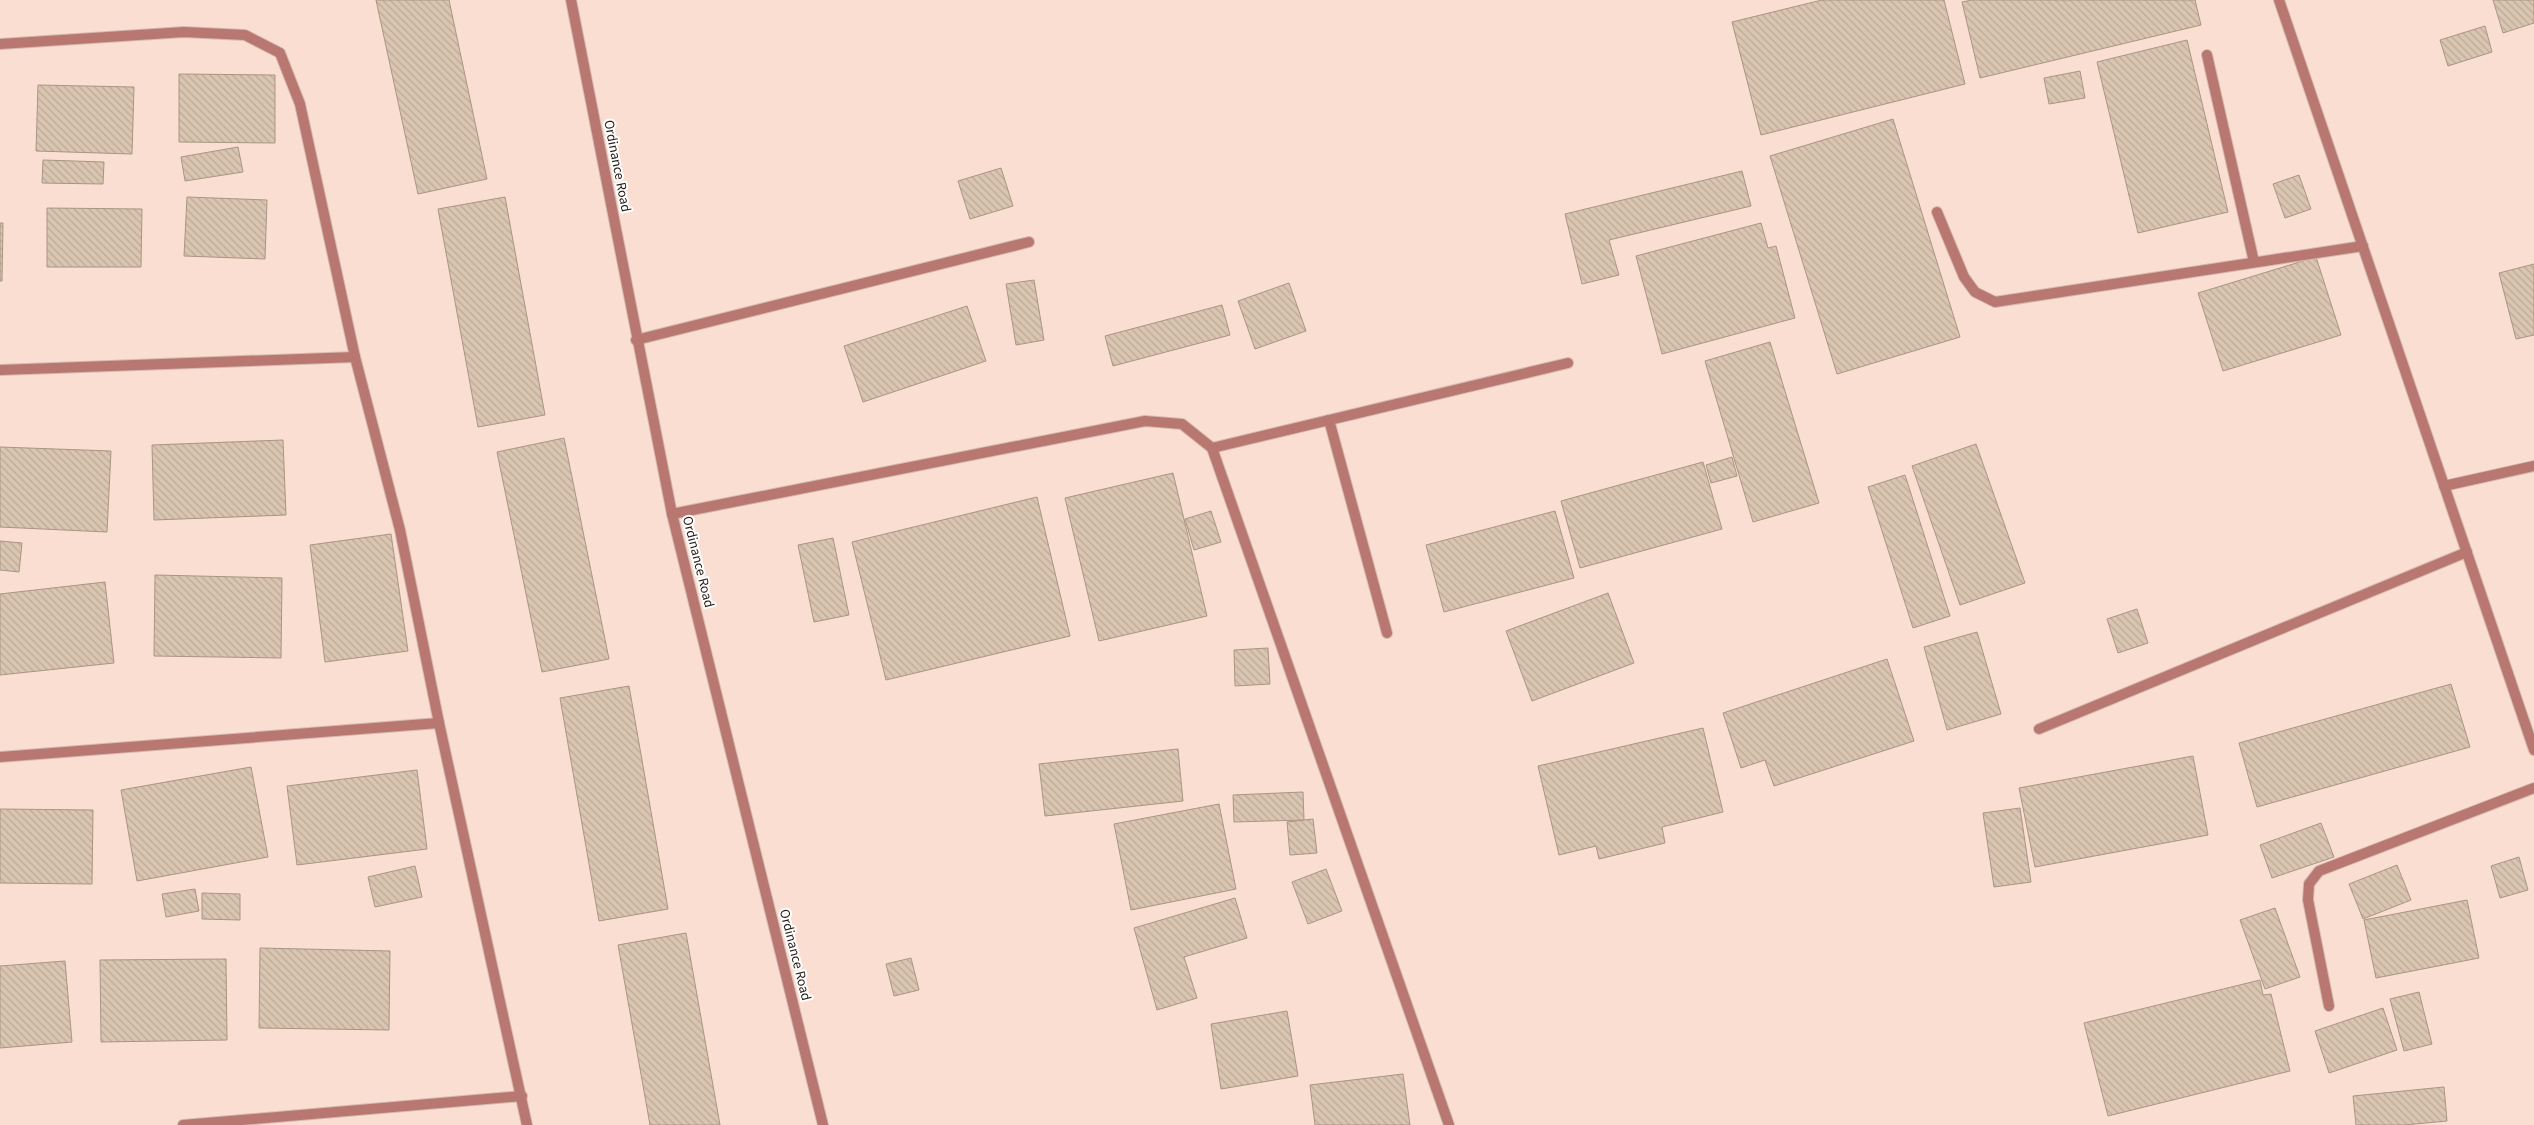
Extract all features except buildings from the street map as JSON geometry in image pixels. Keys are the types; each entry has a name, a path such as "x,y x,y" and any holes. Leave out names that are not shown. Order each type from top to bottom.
{"street":[{"name":"Ordinance Road","path":"571,0 636,340 672,514 823,1125"},
{"path":"2280,0 2534,750"},
{"path":"0,44 184,32 245,35 280,52 300,104 355,357 400,530 439,724 527,1125"},
{"path":"2208,55 2254,262"},
{"path":"1937,212 1964,276 1975,292 1995,302 2363,246"},
{"path":"636,340 1030,242"},
{"path":"0,370 355,357"},
{"path":"1212,448 1568,363"},
{"path":"672,514 1145,420 1182,424 1212,448 1449,1125"},
{"path":"1329,420 1387,633"},
{"path":"2444,486 2534,466"},
{"path":"2038,729 2467,552"},
{"path":"0,757 439,724"},
{"path":"2329,1006 2308,900 2308,884 2319,871 2534,788"},
{"path":"183,1125 522,1096"}]}
